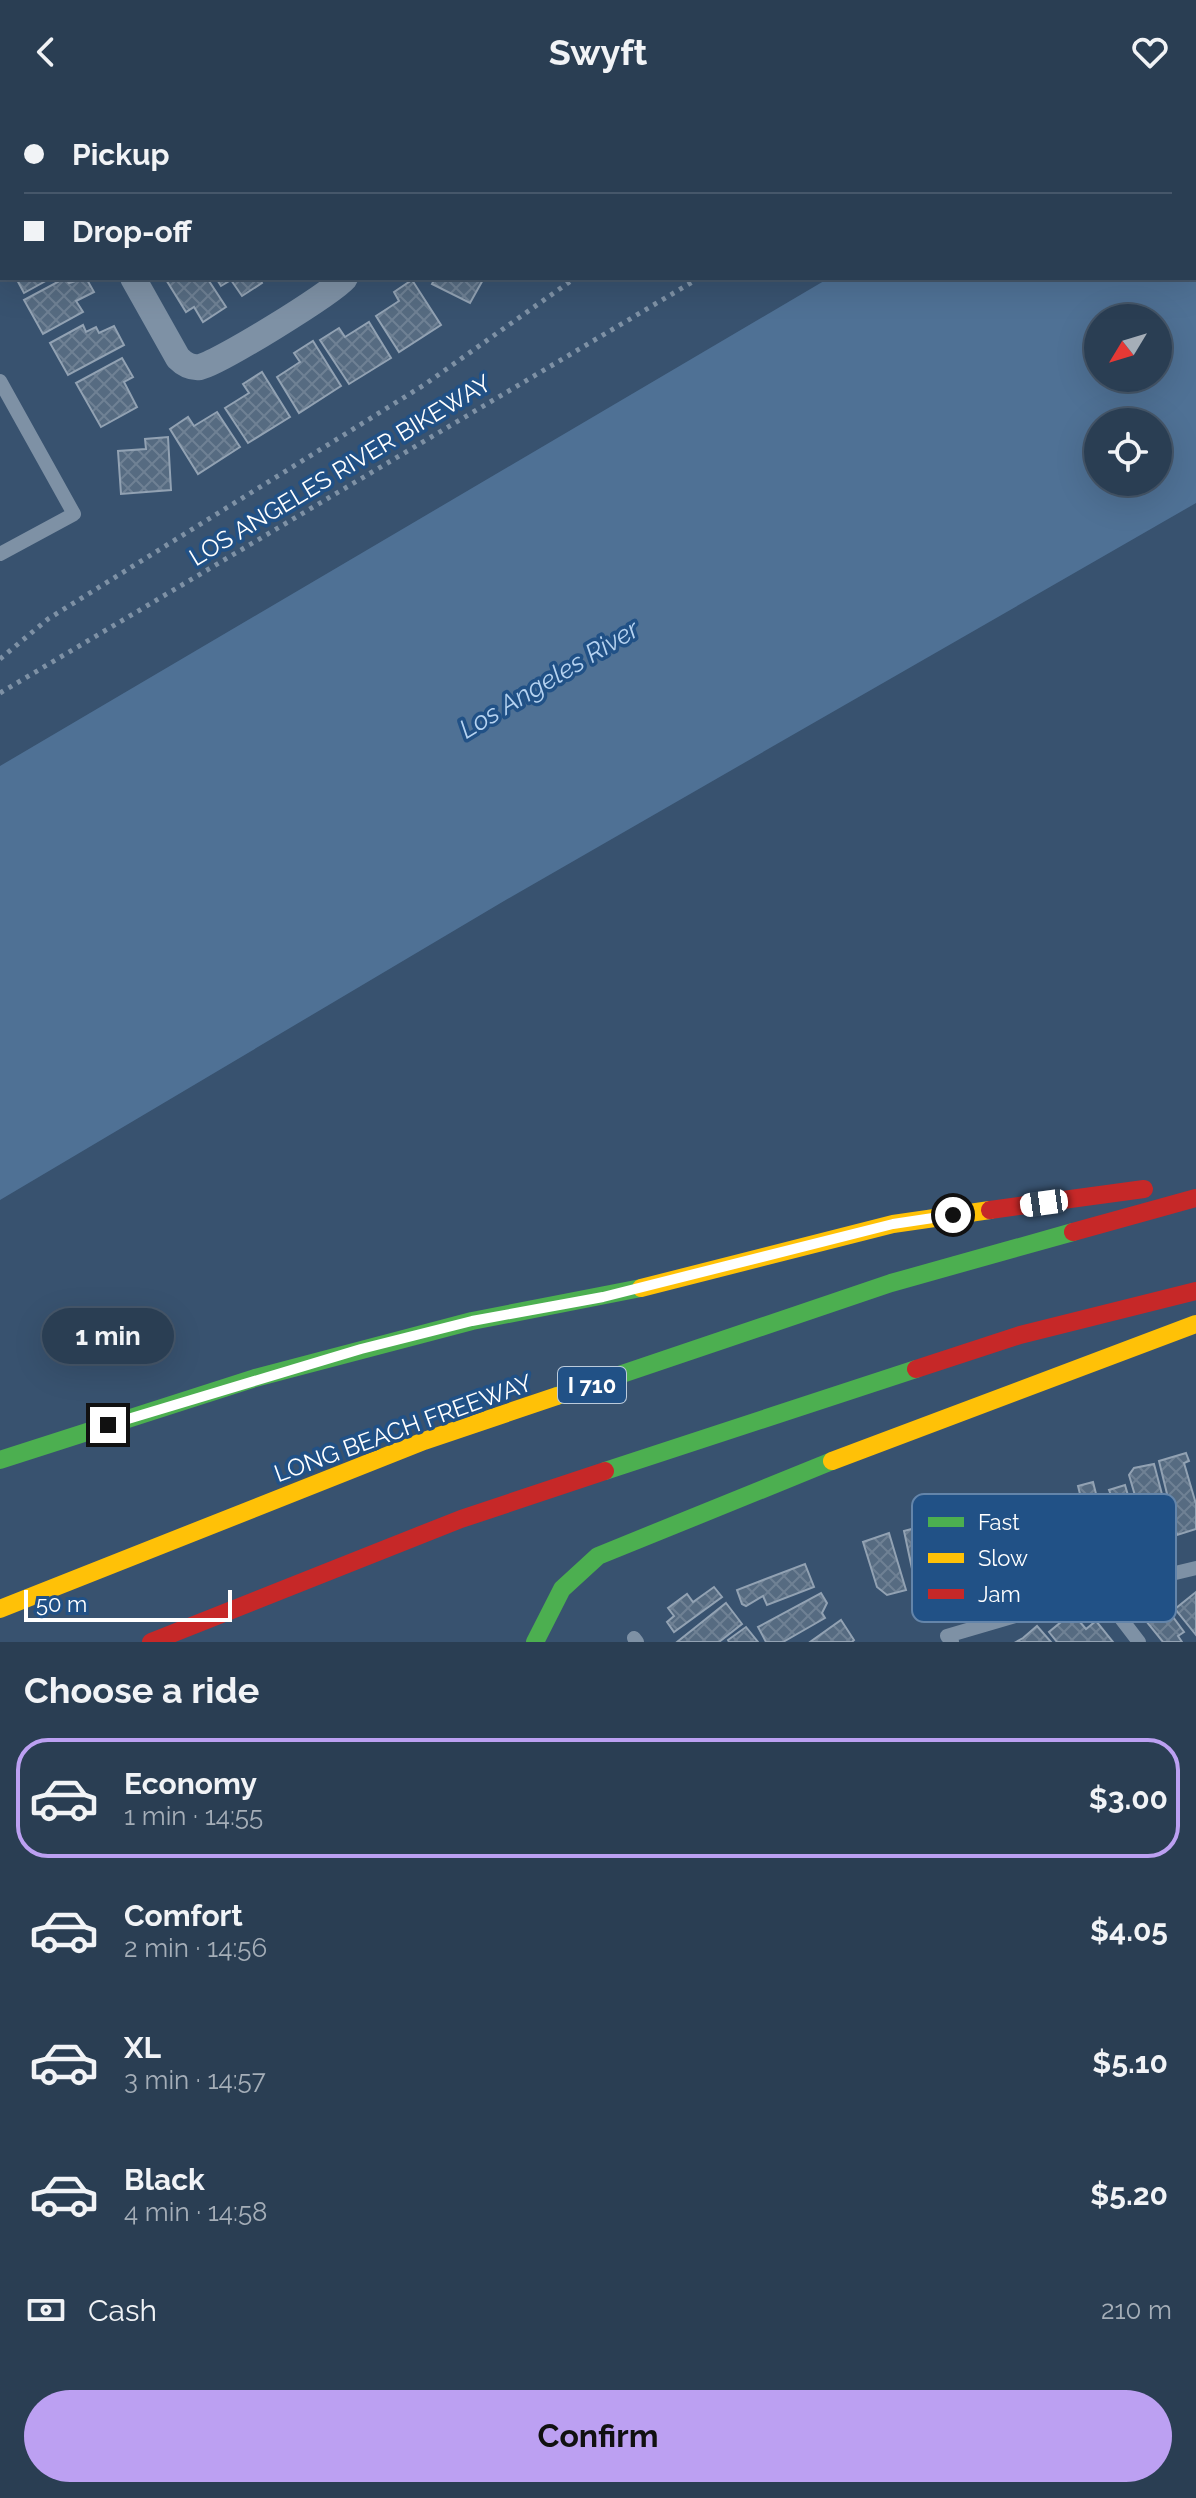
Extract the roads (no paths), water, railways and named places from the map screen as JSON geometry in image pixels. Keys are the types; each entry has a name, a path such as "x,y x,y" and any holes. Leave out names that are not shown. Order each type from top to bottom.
{"highway":[{"path":"0,1460 255,1378 472,1321 603,1297 893,1224 1196,1181"},
{"name":"LONG BEACH FREEWAY","path":"0,1609 424,1441 891,1283 1196,1198"},
{"path":"151,1642 461,1519 1020,1335 1196,1291"},
{"path":"535,1642 562,1589 598,1556 751,1492 1196,1324"}],"street":[{"path":"134,280 170,346 190,367 205,366 218,359 342,280"}],"lane":[{"path":"0,381 74,514 0,554"},
{"path":"1176,1573 1196,1568"},
{"path":"952,1642 947,1636 995,1622"},
{"path":"1124,1622 1139,1642"}],"water":[{"name":"Los Angeles River","path":"826,280 1196,280 1196,503 504,901 0,1200 0,766"}]}
